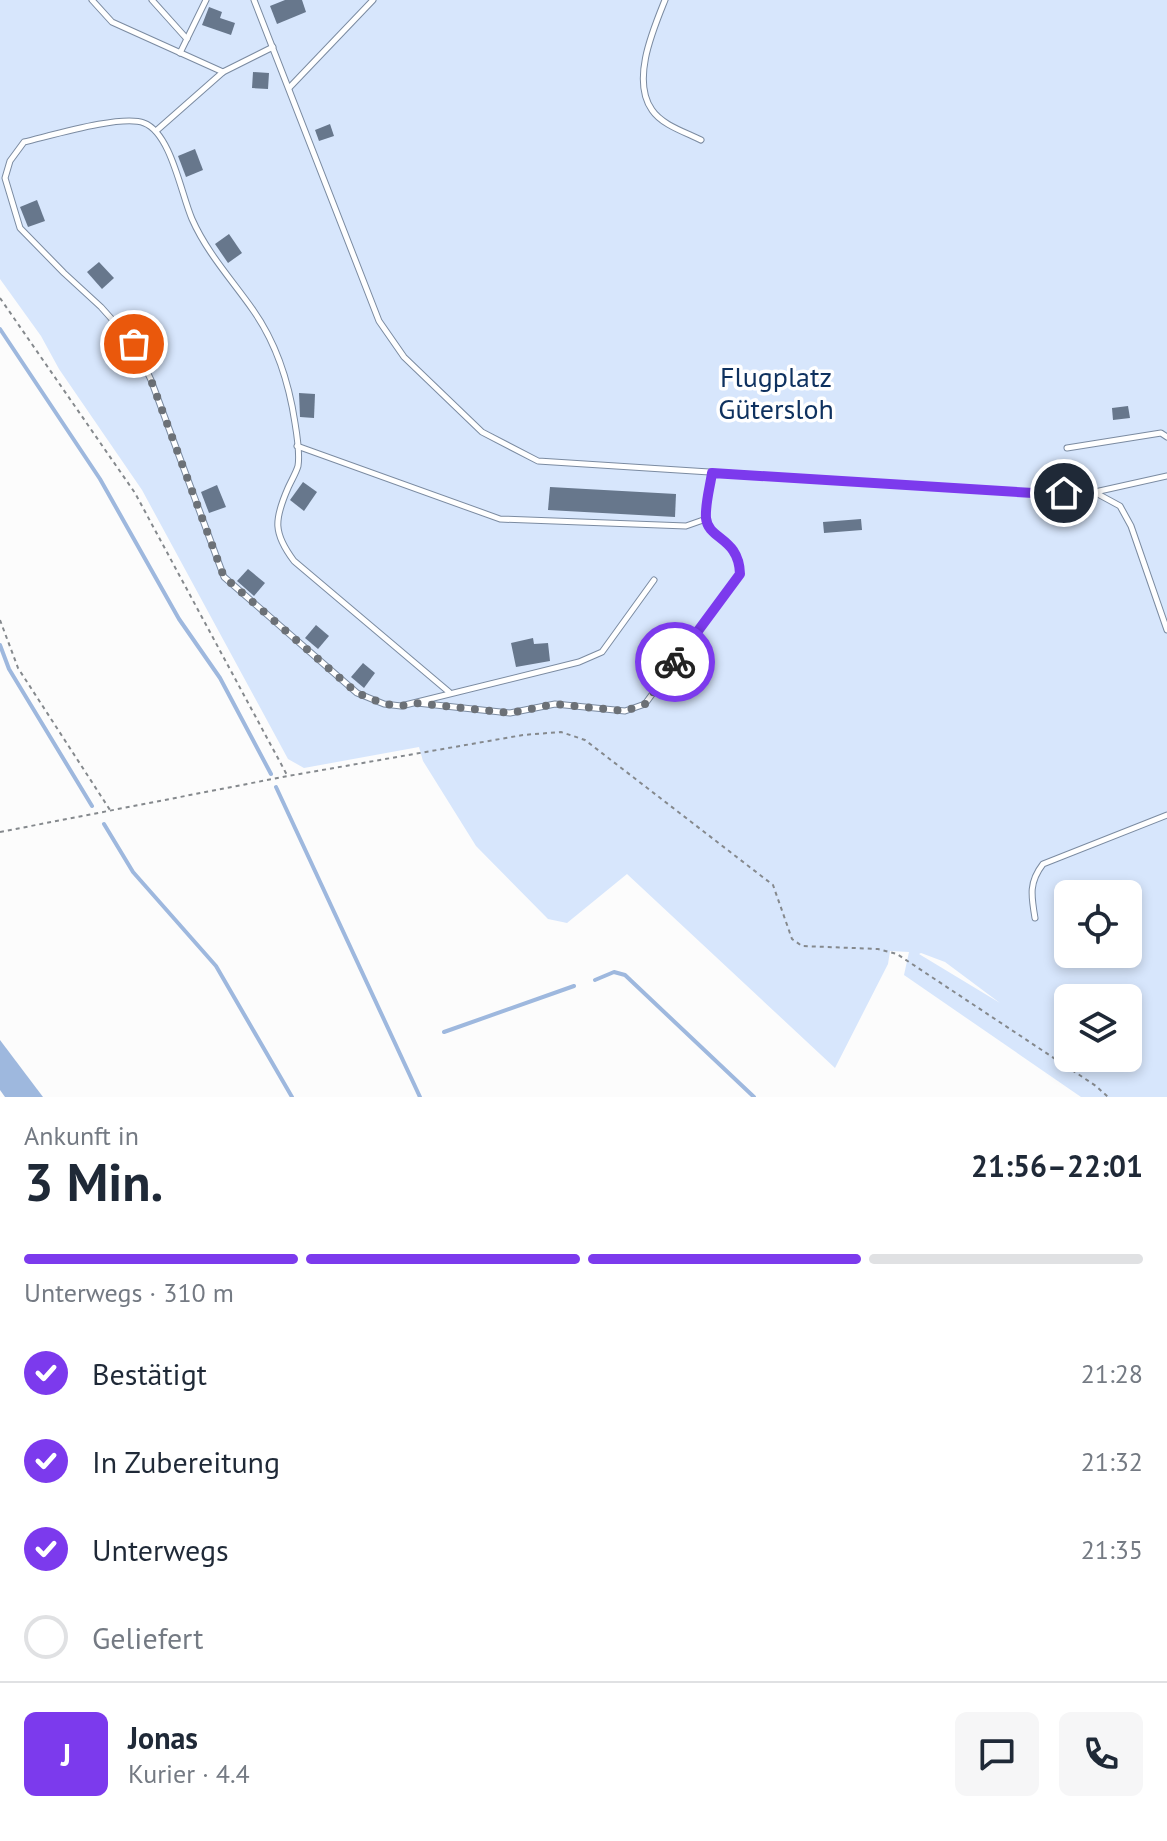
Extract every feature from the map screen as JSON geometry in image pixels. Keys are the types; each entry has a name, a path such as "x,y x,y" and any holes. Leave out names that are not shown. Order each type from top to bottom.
{"lane":[{"path":"92,0 112,22 223,72"},
{"path":"152,0 187,39"},
{"path":"180,53 206,0"},
{"path":"254,0 379,321 404,357 482,432 538,461 712,473 1033,493 1095,492 1167,476"},
{"path":"289,88 373,0"},
{"path":"665,0 649,40 644,65 645,92 652,111 666,123 701,140"},
{"path":"156,131 223,72 273,47"},
{"path":"449,692 294,561 280,542 277,526 284,496 298,465 295,425 284,368 255,312 208,249 192,219 167,149 156,131 144,122 121,121 24,142 10,161 5,178 20,228 134,344 151,380 224,577 357,693 384,704 401,706 579,662 602,652 654,580"},
{"path":"1067,448 1161,433 1167,437"},
{"path":"297,446 500,519 686,526 706,519"},
{"path":"414,703 510,713 555,704 625,711 645,704 740,574 740,558 711,529 706,519 712,473"},
{"path":"1095,492 1120,506 1167,630"},
{"path":"1035,918 1032,878 1043,864 1167,815"}],"path":[{"path":"0,298 135,493 288,776"},
{"path":"0,620 18,668 111,811"},
{"path":"0,832 288,776 523,735 561,732 585,740 773,885 792,939 802,946 878,949 897,954 1108,1097"}],"green space":[{"name":"Flugplatz Gütersloh","path":"0,0 1167,0 1167,1097 1081,1097 904,975 909,952 890,951 888,964 835,1068 627,874 567,923 548,919 476,846 423,761 419,747 304,768 288,759 142,490 59,369 41,336 0,279","holes":["919,954 945,962 1000,1003"]}],"water":[{"path":"0,1040 43,1097 5,1097 0,1090"}],"building":[{"path":"285,0 302,0 306,12 277,24 270,6"},
{"path":"209,7 222,12 220,18 235,23 231,35 202,25"},
{"path":"253,72 269,73 268,89 252,88"},
{"path":"330,124 334,136 319,141 315,130"},
{"path":"195,149 203,170 186,177 178,156"},
{"path":"37,200 45,221 28,227 20,207"},
{"path":"229,234 242,253 228,263 215,244"},
{"path":"99,262 114,278 102,289 87,272"},
{"path":"299,393 315,394 314,418 300,417"},
{"path":"1128,406 1130,418 1113,420 1112,408"},
{"path":"303,482 317,492 304,511 290,500"},
{"path":"217,485 226,507 209,513 201,492"},
{"path":"550,487 676,494 675,517 548,510"},
{"path":"861,519 862,530 824,533 823,522"},
{"path":"248,569 265,583 254,596 237,581"},
{"path":"316,625 329,636 318,649 305,638"},
{"path":"533,638 534,644 548,643 550,661 516,667 511,643"},
{"path":"363,663 375,673 364,688 351,677"}],"waterway":[{"path":"0,329 100,479 179,619 220,678 271,774"},
{"path":"0,645 9,669 92,806"},
{"path":"276,787 420,1097"},
{"path":"104,824 133,872 216,966 292,1097"},
{"path":"595,980 614,972 625,975 754,1097"},
{"path":"444,1032 574,986"}],"way so far":[{"path":"134,344 151,380 224,577 357,693 384,704 401,706 414,703 510,713 555,704 625,711 645,704 675,662"}],"route":[{"path":"675,662 740,574 740,558 711,529 706,519 712,473 1064,493"}]}
